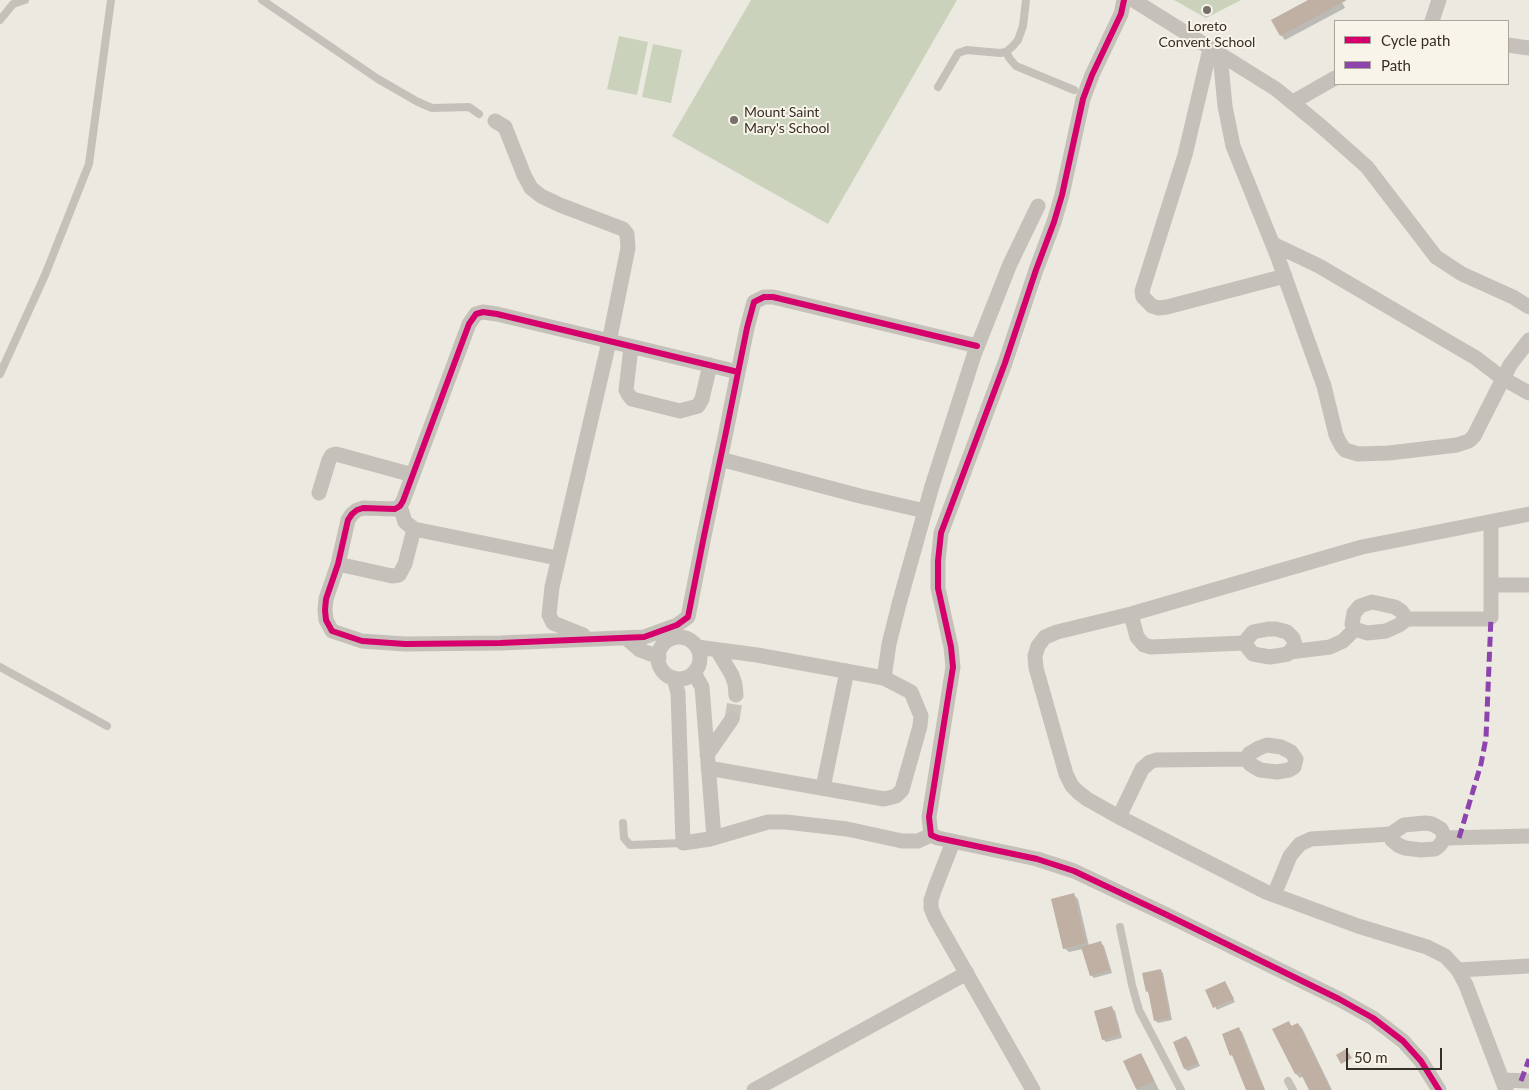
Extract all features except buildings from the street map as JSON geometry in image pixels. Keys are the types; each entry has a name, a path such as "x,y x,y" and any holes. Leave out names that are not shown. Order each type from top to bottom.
{"street":[{"path":"1124,0 1121,14 1086,92 1060,204 1052,229 1036,270 1005,363 941,533 938,588 952,647 953,667 929,817 932,834 938,838 953,842 1036,860 1074,871 1339,999 1373,1018 1403,1041 1421,1061 1438,1090"},
{"path":"1133,0 1258,77 1293,102 1367,168 1436,257 1462,274 1513,297 1529,307"},
{"path":"1432,20 1439,0"},
{"path":"1509,45 1529,48"},
{"path":"1215,52 1231,139 1274,244 1324,386 1336,435 1341,445 1350,452 1364,454 1415,451 1463,444 1469,441 1474,436 1502,378 1529,340"},
{"path":"1215,52 1142,291 1142,297 1152,306 1159,308 1167,307 1285,276"},
{"path":"1293,102 1334,79"},
{"path":"496,121 505,127 531,188 541,196 623,229 627,234 628,248 609,342 557,558 552,587 550,615 553,624 591,638"},
{"path":"884,678 887,653 925,510 978,346 1010,264 1038,206"},
{"path":"1274,244 1319,266 1476,358 1502,378 1529,393"},
{"path":"626,638 640,650 662,644 674,637 684,637 693,642 697,647 700,655 699,663 694,673 685,678 674,678 663,672 660,666 662,644 688,617 750,312 754,302 764,297 773,297 978,346"},
{"path":"557,558 414,529 405,522 400,506 469,324 476,314 483,312 497,314 738,372"},
{"path":"631,347 626,390 628,394 632,399 680,410 698,406 702,399 710,365"},
{"path":"319,493 329,460 332,455 336,454 413,475"},
{"path":"720,459 860,496 925,510"},
{"path":"400,506 389,510 363,508 352,514 348,520 338,564 326,598 326,620 332,631 353,639 406,644 525,643 644,636 662,644"},
{"path":"1529,514 1362,547 1131,614 1057,632 1045,637 1038,646 1035,656 1036,668 1064,765 1072,786 1087,799 1274,895 1364,928 1427,947 1445,956 1458,970 1466,985 1504,1085 1529,1081"},
{"path":"1407,619 1395,607 1378,602 1366,603 1360,606 1354,613 1352,624 1355,629 1367,633 1386,631 1407,619 1488,619 1491,617 1491,522"},
{"path":"338,564 392,576 399,575 405,564 414,529"},
{"path":"1491,585 1529,585"},
{"path":"1131,614 1137,638 1144,645 1150,647 1244,644"},
{"path":"684,621 684,637"},
{"path":"1244,644 1253,632 1276,629 1287,632 1293,638 1295,645 1290,652"},
{"path":"1244,644 1249,651 1260,656 1279,657 1290,652 1330,647 1343,641 1355,629"},
{"path":"697,647 884,678 911,692 921,716 920,726 902,790 896,796 884,799 823,788 708,761"},
{"path":"717,650 732,675 736,696"},
{"path":"823,788 847,671"},
{"path":"694,673 702,687 714,838"},
{"path":"674,678 678,693 683,843 714,838 768,822 786,822 847,829 902,841 918,840 932,834"},
{"path":"708,761 732,719"},
{"path":"1119,817 1142,769 1150,762 1156,760 1247,759"},
{"path":"1274,895 1294,849 1305,841 1320,838 1391,834 1404,825 1425,822 1437,826 1443,832 1445,838"},
{"path":"1391,834 1392,840 1398,845 1405,848 1422,850 1435,849 1445,838 1529,836"},
{"path":"953,842 935,888 932,908 1033,1090"},
{"path":"1458,970 1529,966"},
{"path":"754,1090 967,974"}],"lane":[{"path":"0,20 13,4 25,0"},
{"path":"0,374 45,275 87,170 91,156 111,0"},
{"path":"262,0 378,79 418,102 432,108 469,107 479,114"},
{"path":"938,87 954,58 963,50 1000,53 1006,52 1013,46 1018,40 1022,26 1026,0"},
{"path":"1006,52 1016,66 1074,90"},
{"path":"0,667 107,726"},
{"path":"623,822 624,838 630,845 683,843"},
{"path":"1120,927 1136,999 1181,1090"},
{"path":"1288,1081 1293,1090"}],"green space":[{"path":"751,0 957,0 828,224 672,136"},
{"name":"Loreto Convent School","path":"1174,0 1241,0 1206,18"},
{"path":"619,36 648,42 637,95 607,89"},
{"path":"653,44 682,50 671,103 642,97"}],"tunnel":[{"path":"732,719 736,695"}],"marked path":[{"path":"1459,838 1481,764 1486,738 1491,617"},
{"path":"1521,1081 1529,1059"}],"cycle path":[{"path":"1124,0 1121,14 1092,75 1083,99 1062,195 1054,222 1005,363 941,533 938,588 951,647 953,667 929,817 931,835 1037,859 1074,871 1339,999 1373,1018 1403,1041 1421,1061 1439,1090"},
{"path":"738,372 497,314 483,312 476,314 469,324 400,506 395,509 363,508 357,510 348,520 338,564 326,599 326,620 332,631 362,641 405,644 500,643 644,637 677,625 688,617 747,328 754,302 764,297 773,297 977,346"}],"place":[{"name":"Loreto Convent School","path":"1207,10"},
{"name":"Mount Saint Mary's School","path":"734,120"}]}
